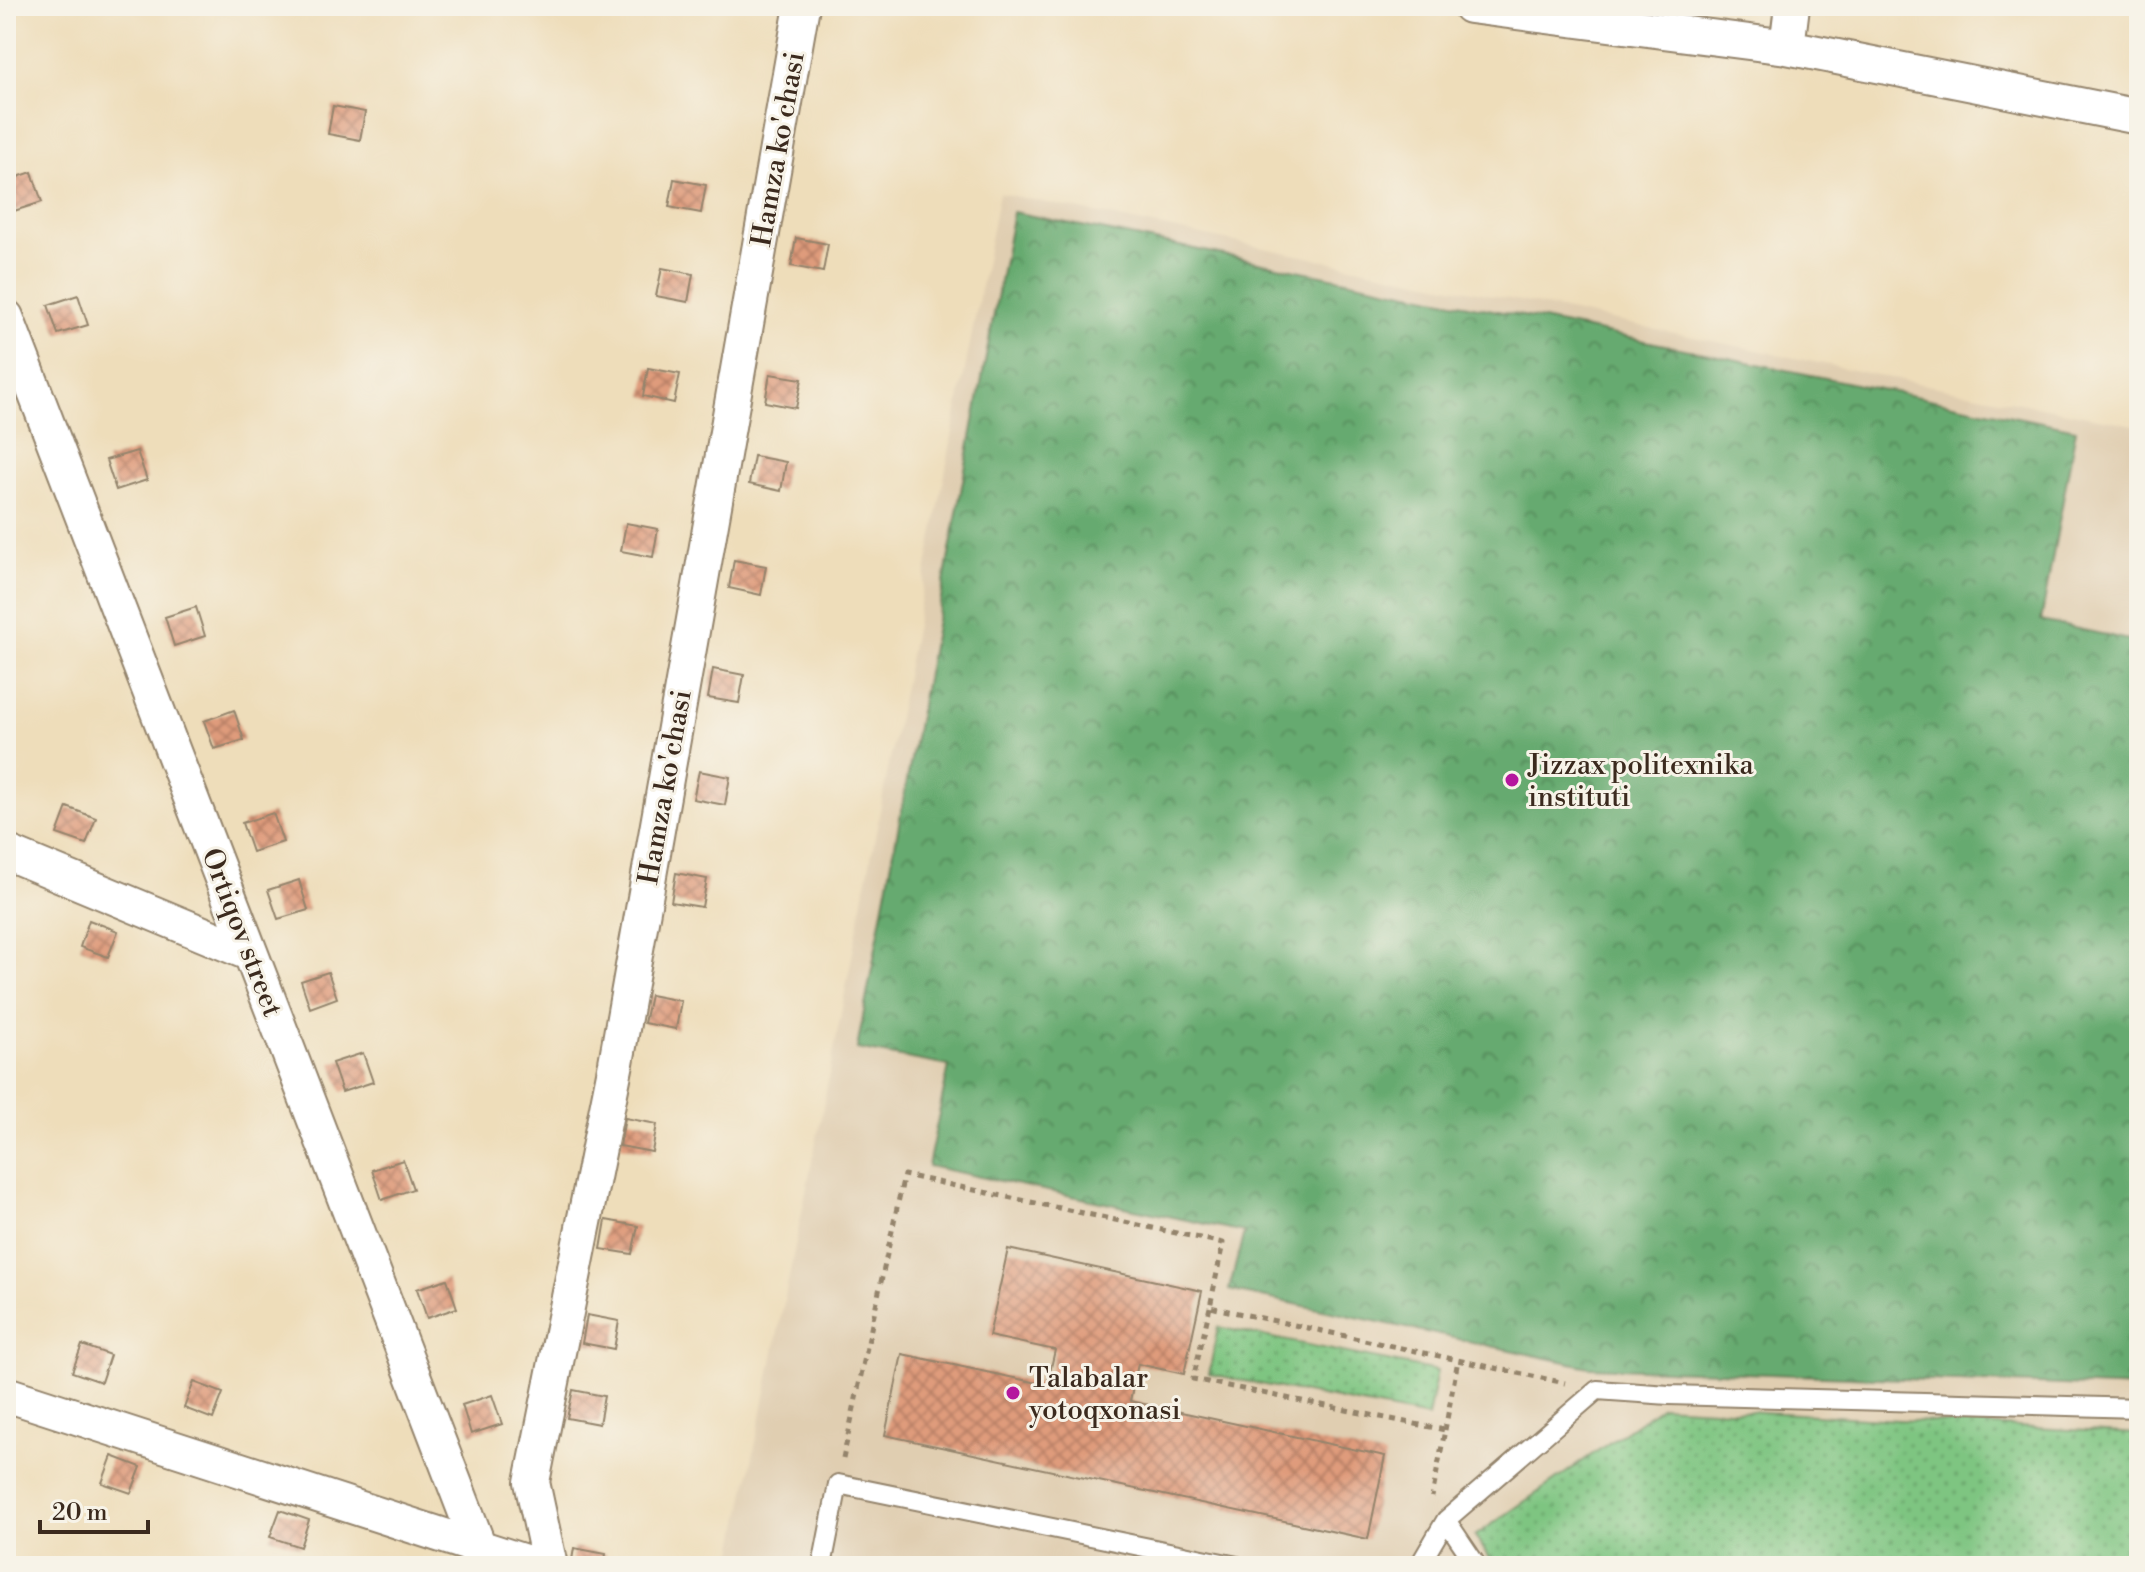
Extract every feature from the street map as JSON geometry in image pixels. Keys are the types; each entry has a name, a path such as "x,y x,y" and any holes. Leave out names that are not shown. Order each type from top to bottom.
{"street":[{"name":"Hamza ko'chasi","path":"550,1566 532,1482 616,1063 802,6"},
{"path":"1470,6 1787,47 2139,117"},
{"path":"1787,47 1792,6"},
{"name":"Ortiqov street","path":"8,326 479,1547"},
{"path":"6,852 251,954"},
{"path":"6,1394 537,1566"}],"lane":[{"path":"1419,1566 1446,1520 1597,1390 1669,1395 2139,1408"},
{"path":"822,1566 838,1484 1237,1566"},
{"path":"1446,1520 1477,1566"}],"path":[{"path":"838,1484 904,1175 1223,1243 1193,1379 1445,1430"},
{"path":"1210,1307 1597,1390"},
{"path":"1446,1520 1430,1509 1458,1360"}],"shaded area":[{"name":"Jizzax politexnika instituti","path":"999,193 1896,379 2139,426 2139,1566 731,1566"}],"green space":[{"name":"Jizzax politexnika instituti","path":"1013,212 2076,429 2041,621 2139,642 2139,1388 1589,1367 1229,1290 1244,1232 928,1166 949,1066 857,1049"},
{"path":"1218,1327 1437,1371 1428,1417 1209,1374"},
{"path":"1662,1406 2139,1434 2139,1566 1495,1566 1475,1536"}],"building":[{"path":"333,106 365,112 360,140 328,134"},
{"path":"32,172 42,202 11,212 6,181"},
{"path":"674,179 706,185 701,213 669,207"},
{"path":"796,238 828,244 823,272 791,266"},
{"path":"662,268 693,274 688,302 656,296"},
{"path":"78,295 88,325 58,334 48,305"},
{"path":"648,368 680,374 674,403 643,396"},
{"path":"770,374 802,379 796,408 765,402"},
{"path":"137,451 147,480 116,490 106,460"},
{"path":"754,456 786,462 781,491 749,484"},
{"path":"626,523 658,529 653,557 621,551"},
{"path":"734,560 766,566 761,595 729,588"},
{"path":"196,607 205,636 174,646 165,617"},
{"path":"713,669 744,675 739,703 708,698"},
{"path":"234,710 244,740 214,749 204,721"},
{"path":"699,771 730,777 725,805 693,799"},
{"path":"67,807 96,818 86,844 57,834"},
{"path":"273,813 283,842 252,852 242,823"},
{"path":"676,873 707,879 702,907 671,902"},
{"path":"299,880 308,910 278,919 268,890"},
{"path":"89,920 118,931 108,957 80,947"},
{"path":"328,972 337,998 310,1008 301,981"},
{"path":"650,995 681,1001 676,1029 644,1023"},
{"path":"363,1053 373,1082 342,1092 332,1063"},
{"path":"625,1118 657,1124 652,1152 620,1146"},
{"path":"403,1160 413,1189 382,1200 372,1170"},
{"path":"606,1220 638,1226 632,1254 601,1249"},
{"name":"Talabalar yotoqxonasi","path":"1008,1249 1202,1291 1184,1374 1138,1364 1130,1401 1385,1456 1368,1539 885,1435 902,1354 1047,1385 1055,1350 989,1336"},
{"path":"447,1279 457,1308 427,1318 417,1289"},
{"path":"587,1315 619,1321 614,1349 582,1343"},
{"path":"82,1345 110,1355 101,1382 72,1372"},
{"path":"194,1382 223,1393 213,1419 184,1408"},
{"path":"573,1390 604,1396 599,1424 567,1418"},
{"path":"492,1395 502,1424 471,1434 462,1405"},
{"path":"112,1456 141,1467 131,1493 102,1483"},
{"path":"280,1510 309,1520 300,1547 270,1537"},
{"path":"574,1548 606,1554 604,1566 571,1566"},
{"path":"435,1560 452,1566 432,1566"}],"place":[{"name":"Jizzax politexnika instituti","path":"1512,780"},
{"name":"Talabalar yotoqxonasi","path":"1013,1393"}]}
